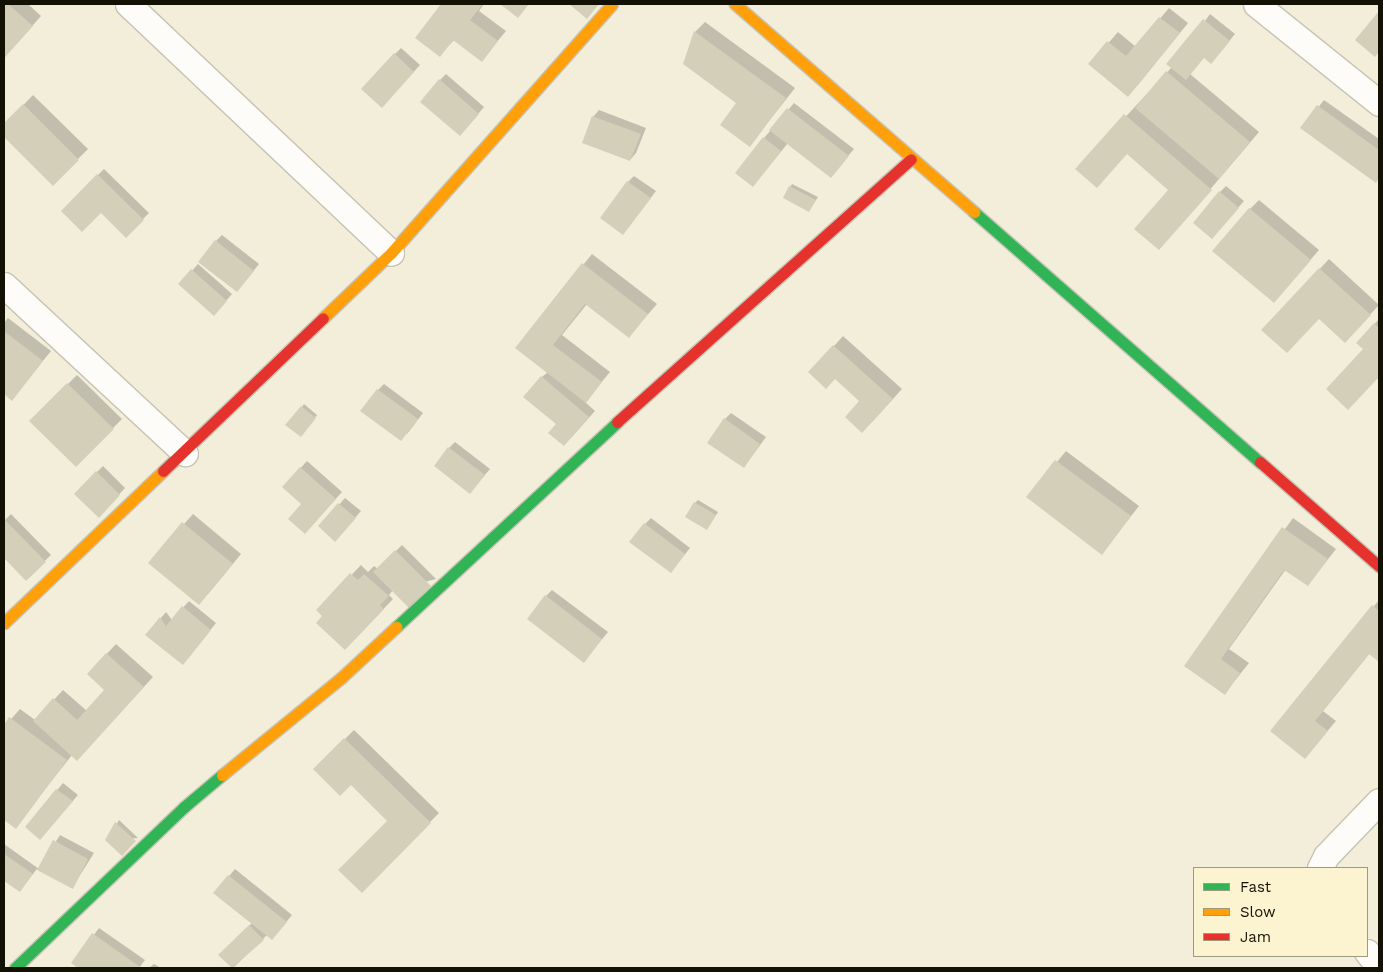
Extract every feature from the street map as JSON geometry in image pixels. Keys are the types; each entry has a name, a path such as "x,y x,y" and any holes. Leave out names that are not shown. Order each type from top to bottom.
{"street":[{"path":"128,4 391,253"},
{"path":"4,623 185,453 391,253 612,4"},
{"path":"735,4 910,160 1379,566"},
{"path":"1256,4 1379,103"},
{"path":"15,968 184,807 342,677 579,456 910,160"},
{"path":"4,285 185,453"},
{"path":"1320,867 1326,856 1379,801"},
{"path":"1368,953 1379,967"}],"building":[{"path":"4,4 8,4 33,26 4,58"},
{"path":"441,4 483,4 470,20 498,41 482,62 453,40 440,57 415,38"},
{"path":"500,4 529,4 518,18"},
{"path":"569,4 599,4 587,19"},
{"path":"1379,11 1379,52 1375,57 1355,40"},
{"path":"1159,17 1180,33 1128,97 1088,64 1107,41 1126,56"},
{"path":"1203,19 1230,41 1211,64 1204,58 1186,80 1166,64"},
{"path":"694,31 786,98 750,147 720,125 736,103 683,64"},
{"path":"394,53 414,72 382,108 361,89"},
{"path":"1166,71 1250,142 1219,179 1135,108"},
{"path":"439,79 479,114 460,136 420,102"},
{"path":"23,104 79,160 53,186 4,137 4,123"},
{"path":"1317,105 1379,150 1379,178 1376,183 1300,128"},
{"path":"787,108 849,156 831,178 769,130"},
{"path":"1124,114 1212,190 1159,250 1134,229 1168,190 1127,154 1097,188 1075,169"},
{"path":"592,116 641,134 630,161 582,143"},
{"path":"763,137 781,151 753,187 735,173"},
{"path":"97,174 144,220 126,238 101,213 82,232 61,211"},
{"path":"627,181 651,198 623,235 600,218"},
{"path":"789,186 816,200 809,212 783,198"},
{"path":"1219,191 1239,208 1212,239 1193,223"},
{"path":"1249,208 1311,260 1274,303 1212,251"},
{"path":"215,240 254,271 237,292 198,262"},
{"path":"582,263 648,314 629,338 585,304 553,345 602,382 586,403 515,348"},
{"path":"1319,268 1371,315 1345,343 1319,319 1287,353 1261,330"},
{"path":"191,269 227,301 214,316 178,284"},
{"path":"1374,323 1379,328 1379,377 1348,410 1326,389 1363,349 1356,343"},
{"path":"4,331 43,361 12,401 4,394"},
{"path":"833,345 893,399 862,433 845,417 859,401 835,379 826,389 808,372"},
{"path":"541,376 589,417 564,446 548,433 556,424 523,397"},
{"path":"67,383 114,429 76,467 29,421"},
{"path":"377,389 418,419 401,441 360,411"},
{"path":"301,406 316,418 301,437 285,425"},
{"path":"724,418 760,444 744,468 707,443"},
{"path":"448,447 485,475 470,494 434,466"},
{"path":"1055,460 1131,516 1102,555 1026,497"},
{"path":"300,467 336,499 305,534 288,519 301,504 282,487"},
{"path":"96,471 120,495 99,518 74,494"},
{"path":"694,502 716,515 707,530 685,517"},
{"path":"338,503 356,518 335,542 318,526"},
{"path":"4,519 46,562 26,581 4,558"},
{"path":"182,522 233,564 199,605 148,563"},
{"path":"644,523 685,554 671,573 629,542"},
{"path":"1282,527 1328,559 1308,586 1284,570 1221,659 1240,673 1225,695 1184,666"},
{"path":"395,550 431,586 409,608 373,572"},
{"path":"350,573 358,580 364,574 389,596 380,605 384,609 345,650 316,623 322,616 316,610"},
{"path":"545,595 602,639 584,663 527,619"},
{"path":"1372,605 1379,611 1379,662 1369,654 1315,721 1328,731 1305,759 1270,731"},
{"path":"182,606 211,630 183,665 145,635 160,617 166,626"},
{"path":"106,653 144,687 77,761 33,721 53,698 77,720 104,690 87,674"},
{"path":"9,717 67,760 16,829 4,820 4,725"},
{"path":"344,738 431,823 362,893 338,870 387,821 351,785 340,796 313,769"},
{"path":"56,789 73,801 40,840 25,827"},
{"path":"115,822 136,841 122,856 105,840"},
{"path":"53,840 88,859 73,889 37,870"},
{"path":"4,854 33,874 20,892 4,881"},
{"path":"228,875 287,922 272,940 213,893"},
{"path":"249,925 264,940 232,968 218,955"},
{"path":"92,933 140,967 78,968 71,963"}],"traffic: fast":[{"path":"974,212 1260,462"},
{"path":"396,627 617,422"},
{"path":"15,968 184,807 222,775"}],"traffic: slow":[{"path":"323,318 391,253 612,4"},
{"path":"735,4 974,212"},
{"path":"4,623 163,471"},
{"path":"222,775 342,677 396,627"}],"traffic: jam":[{"path":"617,422 911,159"},
{"path":"163,471 323,318"},
{"path":"1260,462 1379,566"}]}
